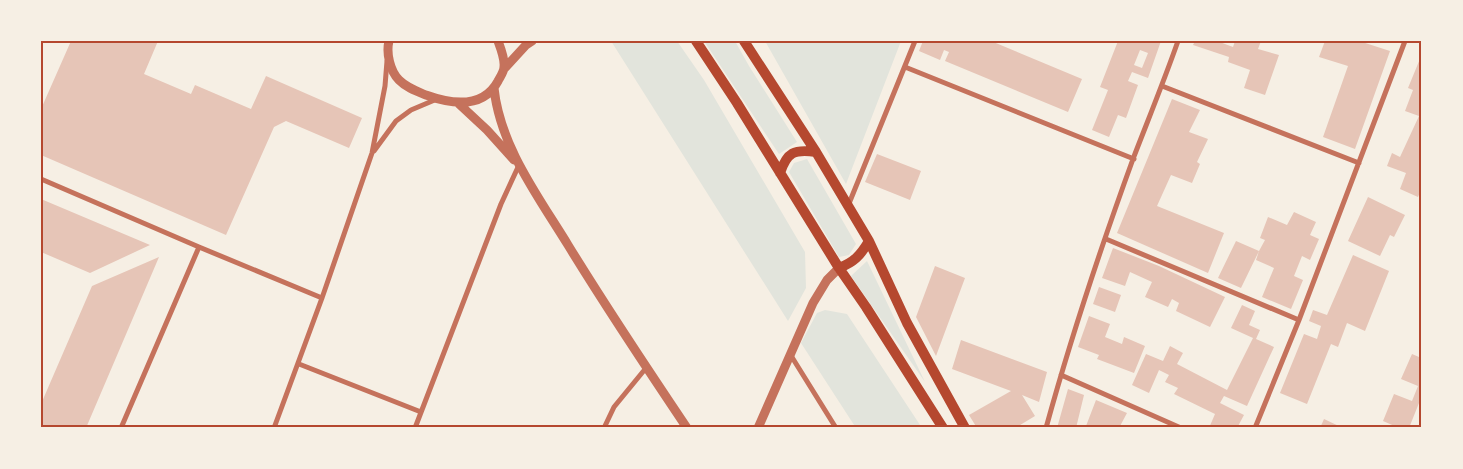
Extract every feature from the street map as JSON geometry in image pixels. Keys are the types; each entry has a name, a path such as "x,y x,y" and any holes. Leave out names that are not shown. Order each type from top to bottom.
{"main road":[{"path":"696,41 737,103 839,268 943,428"},
{"path":"744,41 816,152 869,241 907,323 965,428"},
{"path":"780,173 784,162 792,153 803,150 816,152"},
{"path":"839,268 850,264 862,253 869,241"}],"street":[{"path":"498,41 502,50 504,69"},
{"path":"388,45 389,60 398,79 412,90 437,99 458,103 474,101 494,88 504,69 532,41"},
{"path":"848,206 915,41"},
{"path":"1046,428 1061,375 1106,239 1178,41"},
{"path":"1255,428 1299,320 1405,41"},
{"path":"274,428 322,298 372,153 386,86 388,45"},
{"path":"905,68 1134,159"},
{"path":"1162,86 1359,163"},
{"path":"494,88 500,120 519,165 646,368 686,428"},
{"path":"372,153 396,121 410,110 437,99"},
{"path":"458,103 487,130 519,165"},
{"path":"416,428 501,204 519,165"},
{"path":"41,179 322,298"},
{"path":"1106,239 1299,320"},
{"path":"120,428 198,247"},
{"path":"758,428 819,291 839,268"},
{"path":"790,354 836,428"},
{"path":"298,364 421,412"},
{"path":"604,428 614,408 646,368"},
{"path":"1061,375 1181,428"}],"shaded area":[{"path":"611,41 677,41 704,80 805,252 806,288 788,321"},
{"path":"704,41 735,41 797,142 779,154"},
{"path":"765,41 901,41 846,184"},
{"path":"807,159 856,244 849,255 839,257 789,172 794,163"},
{"path":"867,261 925,382 851,276"},
{"path":"825,310 847,314 922,428 856,428 801,343 817,313"}],"building":[{"path":"71,41 158,41 144,74 191,94 195,85 251,109 266,76 362,118 349,148 286,121 274,127 226,235 41,155 41,109"},
{"path":"923,41 991,41 1082,79 1068,112 945,61 949,52 944,50 940,60 919,51"},
{"path":"1118,41 1161,41 1148,78 1132,72 1128,81 1138,85 1126,118 1118,115 1109,137 1092,130 1108,90 1100,87","holes":["1140,50 1148,53 1142,68 1134,65"]},
{"path":"1195,41 1217,41 1233,47 1235,41 1261,41 1258,49 1279,55 1265,95 1244,88 1250,70 1228,62 1229,57 1193,45"},
{"path":"1325,41 1359,41 1390,51 1355,149 1323,137 1348,66 1319,57"},
{"path":"1422,54 1422,188 1418,197 1400,189 1406,173 1387,166 1392,153 1400,157 1419,116 1405,111 1413,90 1408,88"},
{"path":"1172,99 1200,110 1189,132 1208,139 1197,162 1200,164 1192,183 1171,175 1157,206 1224,233 1208,273 1117,233"},
{"path":"877,154 921,171 910,200 865,182"},
{"path":"1368,197 1405,215 1394,237 1390,235 1380,256 1348,241"},
{"path":"41,199 150,245 90,273 41,252"},
{"path":"1294,212 1316,222 1310,235 1319,239 1310,260 1302,256 1294,276 1303,280 1291,309 1262,297 1274,268 1256,260 1265,240 1260,238 1268,217 1287,225"},
{"path":"1236,241 1259,251 1241,288 1218,278"},
{"path":"1113,248 1159,266 1225,297 1210,327 1176,311 1179,303 1172,299 1168,307 1145,297 1152,282 1130,272 1125,286 1102,278"},
{"path":"1353,255 1389,271 1365,331 1347,323 1338,347 1331,344 1307,404 1280,393 1304,334 1317,339 1321,326 1309,321 1313,310 1327,315"},
{"path":"159,257 86,428 41,428 41,404 92,286"},
{"path":"935,266 965,278 936,356 916,317"},
{"path":"1099,287 1121,295 1115,312 1093,304"},
{"path":"1242,305 1255,311 1249,325 1260,330 1256,339 1274,347 1247,406 1224,396 1220,403 1244,415 1237,428 1209,428 1215,414 1174,394 1178,388 1165,382 1169,375 1159,370 1149,393 1132,385 1146,354 1163,361 1170,346 1183,353 1177,364 1227,390 1253,338 1231,328"},
{"path":"1089,316 1110,324 1105,337 1122,344 1124,337 1145,346 1134,373 1097,359 1099,355 1078,347"},
{"path":"961,340 1047,372 1039,402 1022,395 1035,416 1015,428 977,428 969,415 1011,391 952,369"},
{"path":"1422,351 1422,405 1419,403 1409,428 1399,428 1383,421 1394,394 1412,401 1418,386 1401,379 1412,354 1419,357"},
{"path":"1068,389 1084,395 1076,428 1057,428"},
{"path":"1096,400 1127,413 1119,428 1091,428 1086,426"},
{"path":"1324,419 1343,428 1320,428"}]}
